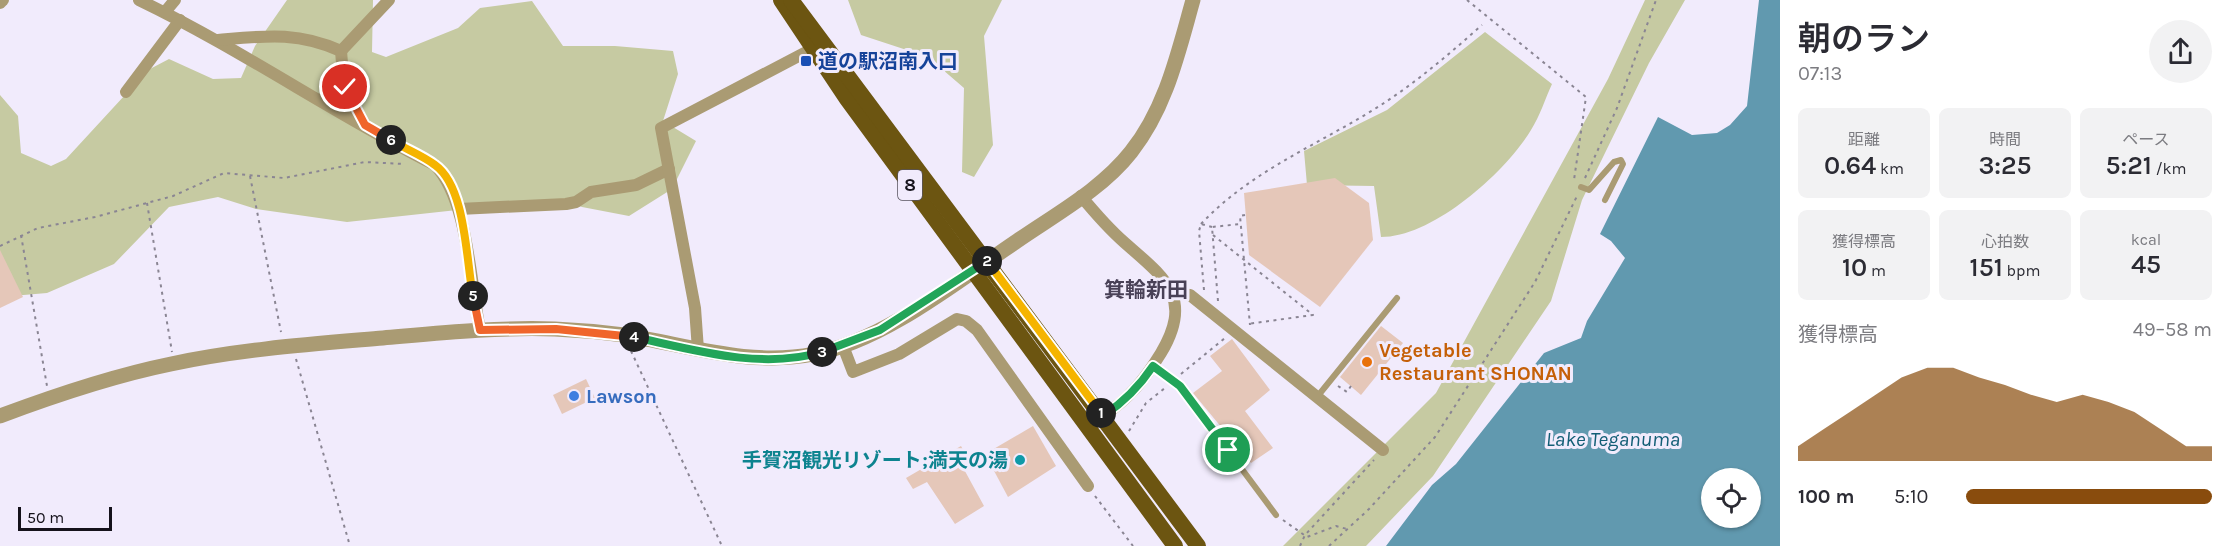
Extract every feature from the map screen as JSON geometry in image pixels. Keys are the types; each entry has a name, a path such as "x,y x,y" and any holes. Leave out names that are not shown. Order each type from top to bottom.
{"main road":[{"name":"8","path":"781,0 812,49 972,271 1175,546"},
{"name":"8","path":"791,0 988,261 1198,546"}],"street":[{"path":"139,0 217,40 294,88 435,165 447,177 459,209 480,330"},
{"path":"165,12 175,0"},
{"path":"340,51 389,0"},
{"path":"0,416 49,398 174,363 288,346 480,330 556,329 623,335 758,359 791,358 843,346 880,330 988,261 1104,180 1130,154 1153,120 1170,80 1193,0"},
{"path":"126,92 180,20"},
{"path":"217,40 284,35 317,40 340,51"},
{"path":"698,350 695,308 661,128 812,49"},
{"path":"340,51 345,87 365,125"},
{"path":"459,209 566,204 576,202 591,192 636,185 669,169"},
{"path":"1081,196 1125,243 1152,265 1168,282 1176,305 1176,318 1169,339 1153,366 1141,384 1121,404 1103,416"},
{"path":"1172,293 1190,295 1383,450"},
{"path":"843,346 853,372 899,354 957,319 966,321 977,330 1088,486"}],"lane":[{"path":"1581,187 1590,189 1614,162 1621,160 1623,164 1605,200"},
{"path":"1317,397 1397,298"},
{"path":"1153,366 1180,386 1276,515"}],"path":[{"path":"1467,0 1586,97 1574,182 1581,187"},
{"path":"1329,546 1348,530 1435,437 1535,282 1617,108 1656,0"},
{"path":"1205,293 1199,231 1201,225 1241,186 1373,110 1426,73 1482,25"},
{"path":"0,246 38,228 173,196 224,173 284,178 365,162 412,164"},
{"path":"250,176 288,346 350,546"},
{"path":"147,203 174,363"},
{"path":"1244,338 1251,324 1240,216 1245,216"},
{"path":"1201,225 1212,228 1241,224"},
{"path":"1212,228 1218,305 1212,299"},
{"path":"21,235 49,398"},
{"path":"1213,235 1313,315 1251,324 1242,323"},
{"path":"623,335 722,546"},
{"path":"1335,389 1337,386 1347,392 1351,386"},
{"path":"1300,546 1305,535 1383,450"},
{"path":"1088,486 1133,546"},
{"path":"1276,515 1308,537 1336,526 1348,530"}],"green space":[{"path":"287,0 373,0 372,52 386,57 458,28 480,8 532,1 563,46 615,46 673,51 678,74 663,121 696,141 672,189 629,216 582,207 559,199 347,222 256,209 218,197 169,207 114,264 47,293 0,297 0,95 18,116 21,153 51,166 66,159 148,70 169,59 213,79 241,78 255,46"},
{"path":"848,0 1002,0 984,36 993,145 974,177 962,172 964,88 928,57 861,35"},
{"path":"1645,0 1685,0 1649,63 1582,200 1551,301 1433,476 1366,546 1283,546 1436,393 1608,79"},
{"path":"1485,32 1552,84 1531,130 1504,165 1486,183 1466,200 1423,226 1401,234 1381,237 1374,186 1307,185 1304,151 1387,110"}],"water":[{"name":"Lake Teganuma","path":"1759,0 1780,0 1780,546 1386,546 1432,485 1456,464 1544,353 1581,338 1587,321 1625,258 1611,241 1600,234 1658,117 1692,135 1717,133 1730,125 1747,106"}],"building":[{"path":"1335,178 1369,203 1373,240 1320,307 1249,255 1244,193"},
{"path":"0,250 23,297 0,308"},
{"path":"1381,326 1403,343 1361,395 1340,377"},
{"path":"1232,339 1270,390 1245,411 1273,448 1251,463 1193,393 1222,371 1210,356"},
{"path":"586,379 595,398 562,414 553,395"},
{"name":"手賀沼観光リゾート;満天の湯","path":"1033,426 1056,466 1008,497 985,454"},
{"path":"961,446 967,457 960,462 984,506 955,524 927,482 913,489 906,478"}],"place":[{"name":"道の駅沼南入口","path":"806,61"},
{"name":"Vegetable Restaurant SHONAN","path":"1367,362"},
{"name":"Lawson","path":"574,396"},
{"name":"手賀沼観光リゾート;満天の湯","path":"1020,460"}],"district":[{"name":"箕輪新田","path":"1146,290"}],"route":[{"path":"345,87 365,125 435,165 447,177 459,209 480,330 556,329 623,335 732,356 758,359 791,358 817,354 843,346 880,330 988,261 1103,416 1121,404 1141,384 1153,366 1180,386 1228,450"}]}
